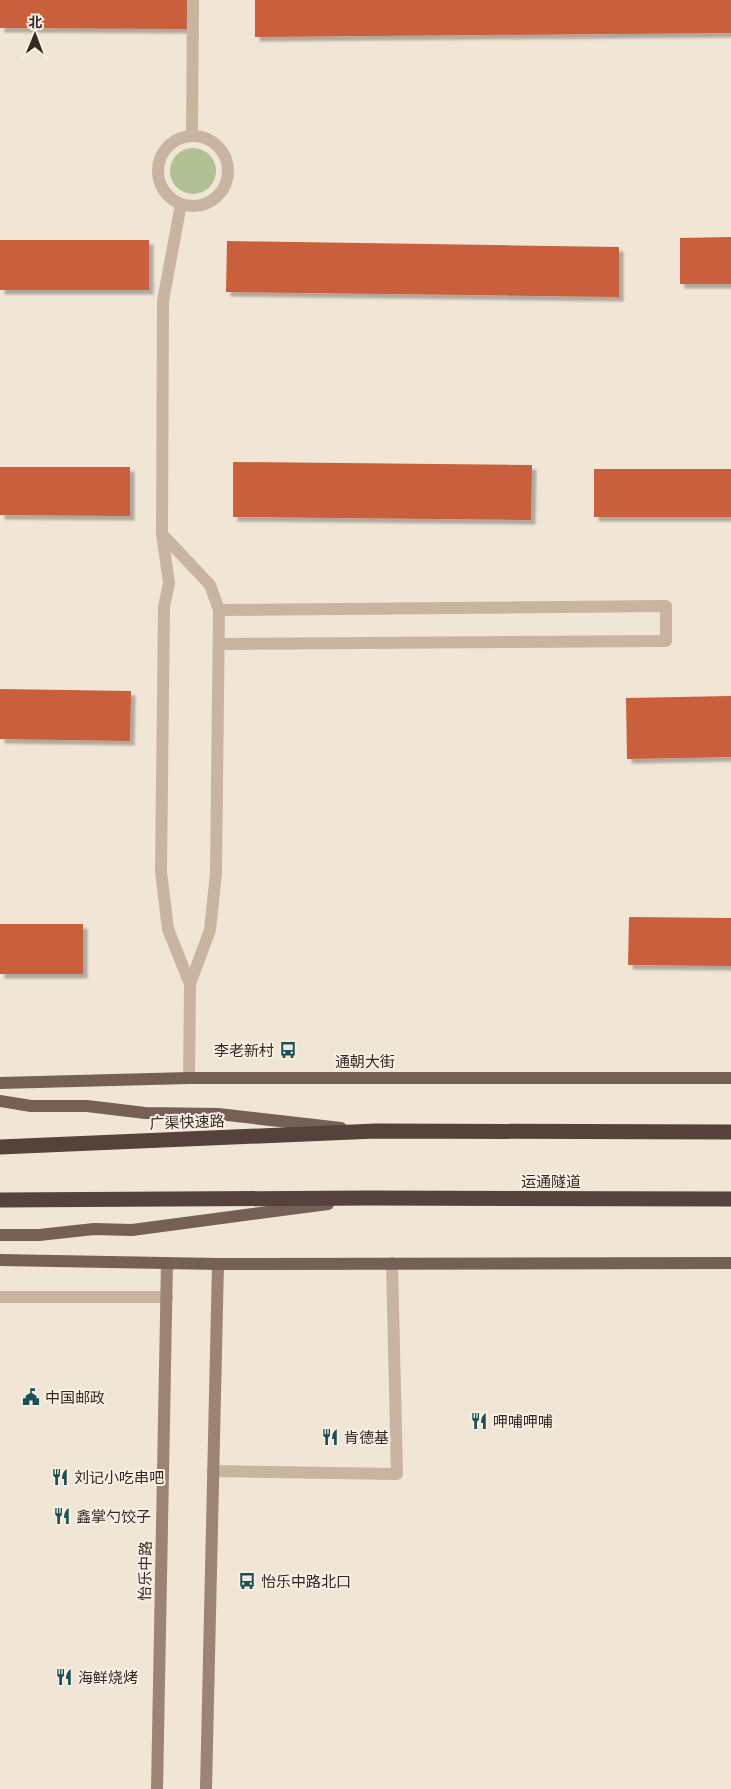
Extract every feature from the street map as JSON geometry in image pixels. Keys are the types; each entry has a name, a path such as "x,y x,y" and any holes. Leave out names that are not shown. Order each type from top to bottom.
{"highway":[{"path":"376,1131 731,1132"},
{"name":"广渠快速路","path":"0,1147 376,1131"},
{"path":"0,1200 371,1198"},
{"name":"运通隧道","path":"371,1198 731,1200"}],"main road":[{"name":"通朝大街","path":"0,1083 189,1078 731,1078"},
{"path":"0,1101 31,1106 87,1106 145,1113 218,1114 376,1131"},
{"path":"0,1235 40,1235 94,1229 132,1230 371,1198"},
{"path":"0,1260 218,1264 731,1263"},
{"name":"怡乐中路","path":"157,1789 167,1263"},
{"path":"206,1789 218,1264"}],"street":[{"path":"192,136 193,0"},
{"path":"192,136 213,142 224,155 228,171 226,182 213,200 192,206 181,204 163,191 157,170 160,159 168,146 181,138 192,136"},
{"path":"181,204 163,301 162,534 169,583 164,607 161,872 168,929 190,984"},
{"path":"162,534 210,585 219,610 216,873 210,930 190,984 189,1078"},
{"path":"219,610 666,606 666,641 219,644"},
{"path":"213,1471 397,1474 392,1263"},
{"path":"0,1297 167,1297"}],"green space":[{"path":"193,148 206,152 212,158 216,171 212,184 206,190 193,194 180,190 174,184 170,171 174,158 180,152"}],"building":[{"path":"0,0 191,0 188,29 0,28"},
{"path":"255,0 731,0 731,33 255,37"},
{"path":"731,237 731,284 680,284 680,238"},
{"path":"0,240 149,240 149,290 0,290"},
{"path":"227,241 619,247 619,297 226,292"},
{"path":"233,462 532,465 531,520 233,517"},
{"path":"0,467 130,467 130,516 0,515"},
{"path":"594,469 731,469 731,517 594,517"},
{"path":"0,689 131,691 130,741 0,739"},
{"path":"731,696 731,757 627,759 626,698"},
{"path":"629,917 731,918 731,966 628,965"},
{"path":"0,924 83,924 83,974 0,974"}],"place":[{"name":"李老新村","path":"288,1050"},
{"name":"中国邮政","path":"31,1397"},
{"name":"呷哺呷哺","path":"479,1421"},
{"name":"肯德基","path":"330,1437"},
{"name":"刘记小吃串吧","path":"60,1477"},
{"name":"鑫掌勺饺子","path":"62,1516"},
{"name":"怡乐中路北口","path":"247,1581"},
{"name":"海鲜烧烤","path":"64,1677"}]}
